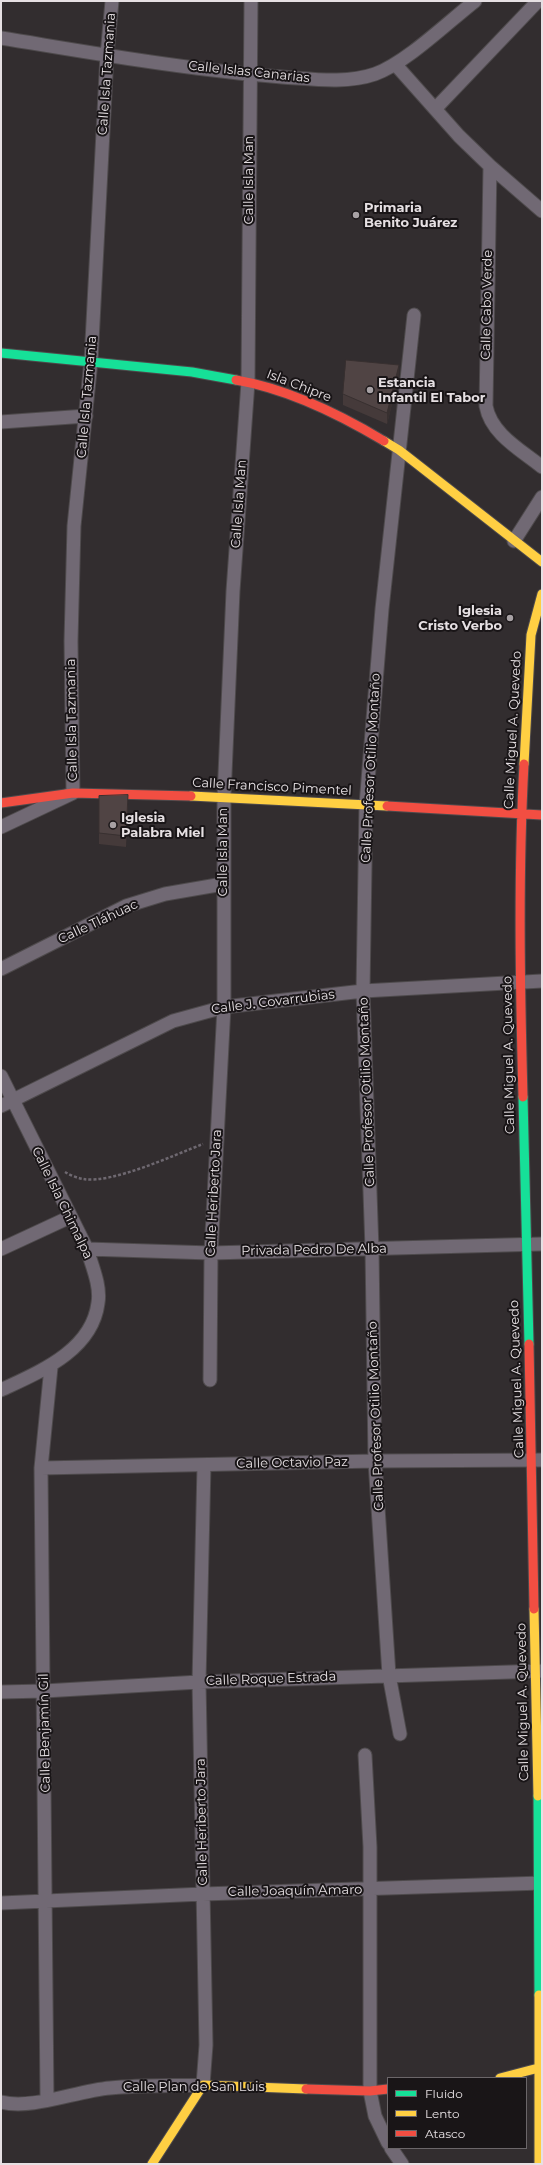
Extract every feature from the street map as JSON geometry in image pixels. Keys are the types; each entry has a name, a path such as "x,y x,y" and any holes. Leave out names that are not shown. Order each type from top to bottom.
{"street":[{"name":"Calle Isla Tazmania","path":"73,793 71,641 74,526 91,361 107,55 112,1"},
{"name":"Calle Isla Man","path":"224,1007 224,797 233,591 248,382 251,1"},
{"name":"Calle Islas Canarias","path":"1,38 107,55 250,74 328,80 350,79 375,74 395,64 475,1"},
{"path":"435,109 538,1"},
{"path":"395,64 435,109 490,166 542,211"},
{"name":"Calle Cabo Verde","path":"490,166 486,406 489,418 495,428 542,468"},
{"name":"Calle Profesor Otilio Montaño","path":"400,1734 390,1675 375,1461 372,1250 363,991 366,804 382,609 414,315"},
{"name":"Isla Chipre","path":"1,353 192,372 248,382 302,399 356,424 399,450 542,562"},
{"path":"1,422 86,416"},
{"path":"514,541 542,497"},
{"name":"Calle Miguel A. Quevedo","path":"539,2164 541,2067 541,1883 537,1460 526,1244 520,982 521,815 531,641 542,594"},
{"path":"1,827 73,793"},
{"name":"Calle Francisco Pimentel","path":"1,803 73,793 224,797 542,815"},
{"name":"Calle Tláhuac","path":"1,969 126,906 165,894 223,884"},
{"name":"Calle J. Covarrubias","path":"7,1103 174,1021 224,1007 363,991 542,981"},
{"name":"Calle Heriberto Jara","path":"210,1380 211,1253 224,1007"},
{"name":"Calle Isla Chimalpa","path":"1,1076 7,1103 86,1249 96,1278 99,1303 84,1338 50,1367 1,1390"},
{"path":"1,1249 70,1217"},
{"name":"Privada Pedro De Alba","path":"86,1249 211,1253 372,1250 542,1244"},
{"name":"Calle Benjamín Gil","path":"47,2100 41,1468 50,1367"},
{"name":"Calle Octavio Paz","path":"41,1468 375,1461 537,1460"},
{"name":"Calle Heriberto Jara","path":"152,2164 203,2085 206,2045 199,1682 204,1465"},
{"name":"Calle Roque Estrada","path":"1,1692 199,1682 539,1671"},
{"path":"365,1755 370,1847 370,2091 375,2116 387,2141"},
{"name":"Calle Joaquín Amaro","path":"1,1903 203,1894 369,1890 541,1883"},
{"path":"504,2077 541,2067"},
{"name":"Calle Plan de San Luis","path":"1,2102 29,2104 66,2095 110,2088 203,2085 370,2091 387,2089"},
{"path":"392,2149 402,2164"}],"path":[{"path":"63,1171 83,1179 96,1179 126,1173 216,1138"}],"building":[{"name":"Estancia Infantil El Tabor","path":"346,360 399,365 387,413 343,394"},
{"name":"Iglesia Palabra Miel","path":"128,795 126,836 99,833 99,796"}],"traffic: fast":[{"path":"1,353 192,372 236,380"},
{"path":"523,1097 529,1344"},
{"path":"538,1796 539,1995"}],"traffic: slow":[{"path":"384,441 399,450 542,562"},
{"path":"524,764 531,635 542,594"},
{"path":"191,796 387,806"},
{"path":"534,1609 538,1796"},
{"path":"539,1995 539,2164"},
{"path":"504,2077 542,2067"},
{"path":"152,2164 203,2085 306,2089"}],"traffic: jam":[{"path":"236,380 256,384 294,396 331,412 384,441"},
{"path":"523,1097 520,930 524,764"},
{"path":"1,803 73,793 191,796"},
{"path":"387,806 542,815"},
{"path":"529,1344 534,1609"},
{"path":"306,2089 370,2091 387,2089"}],"place":[{"name":"Primaria Benito Juárez","path":"356,215"},
{"name":"Estancia Infantil El Tabor","path":"370,390"},
{"name":"Iglesia Cristo Verbo","path":"510,618"},
{"name":"Iglesia Palabra Miel","path":"113,825"}]}
